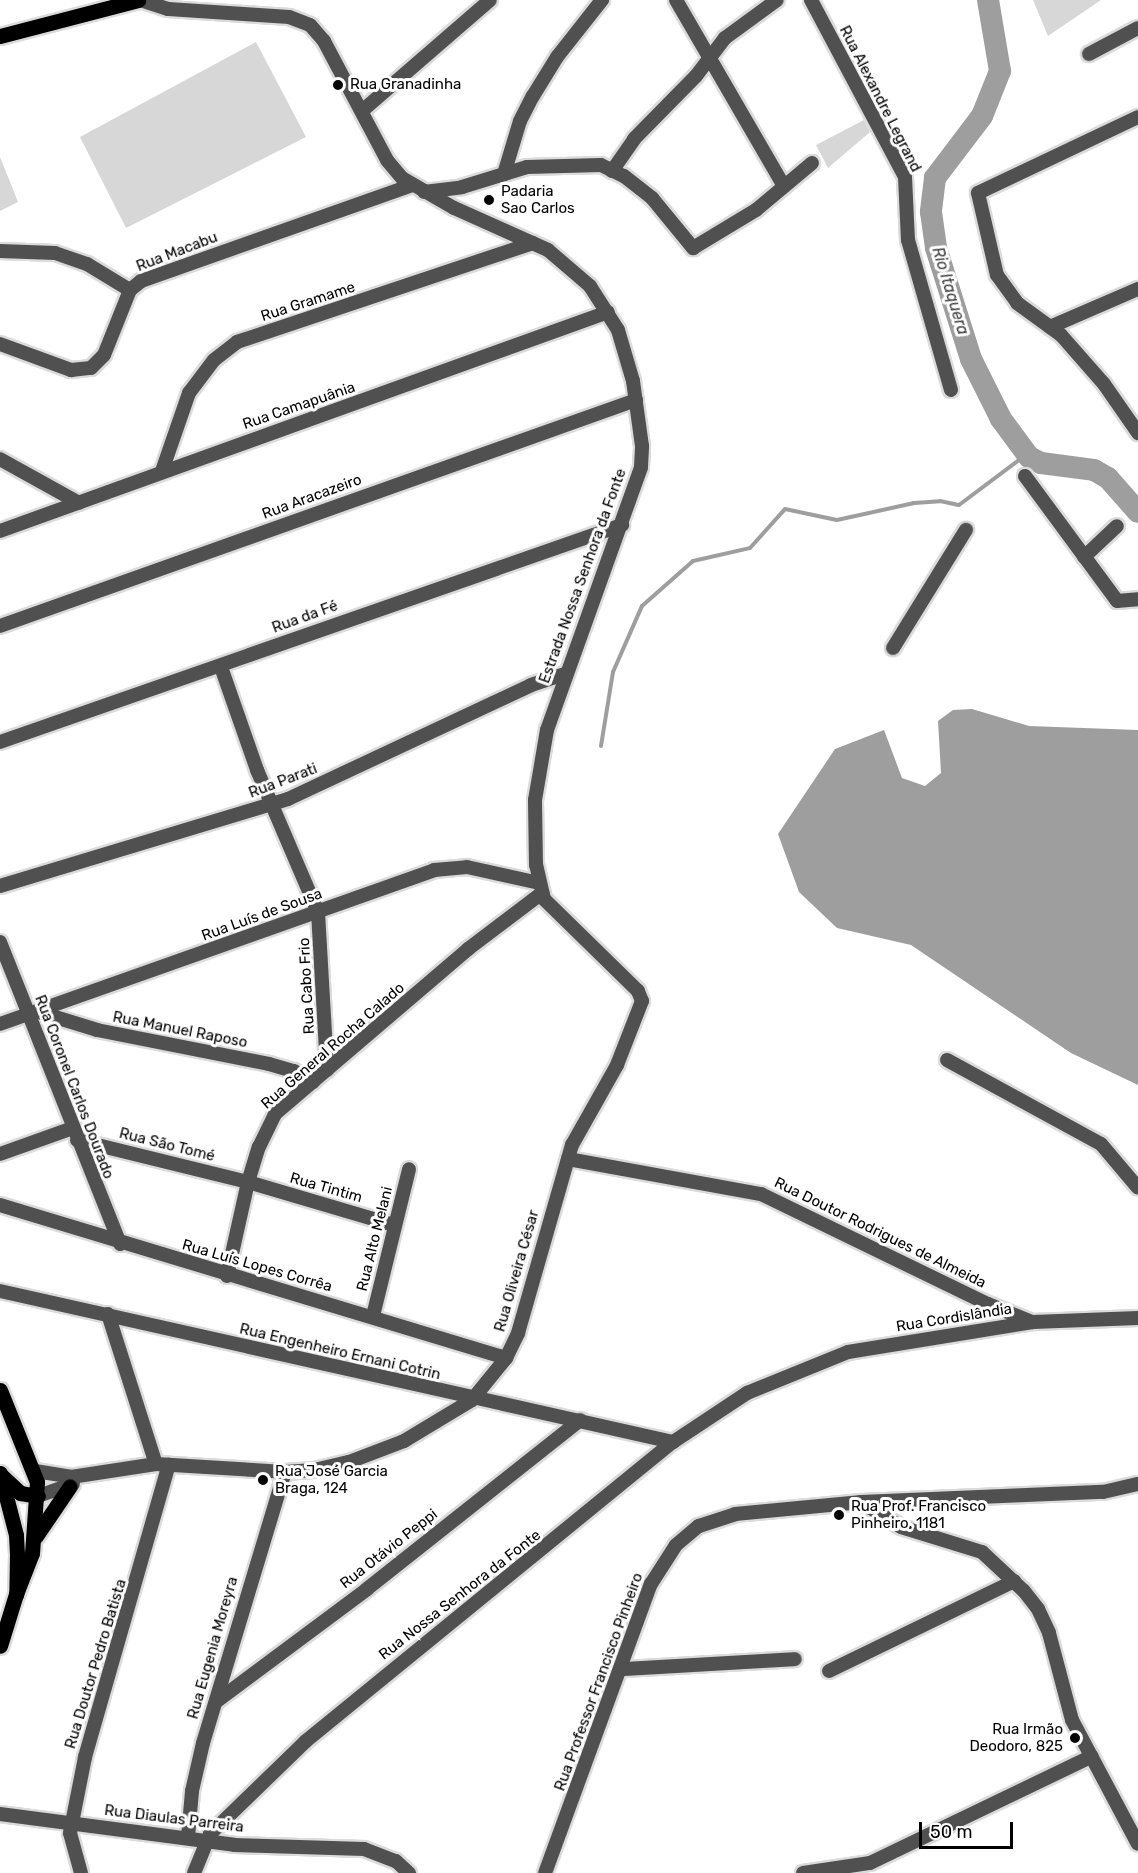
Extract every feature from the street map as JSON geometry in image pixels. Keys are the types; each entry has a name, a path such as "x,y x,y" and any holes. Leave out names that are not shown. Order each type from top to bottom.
{"main road":[{"path":"0,36 139,0"},
{"path":"0,1390 35,1471 39,1497 34,1538 25,1578 16,1594 0,1646"},
{"path":"0,1473 15,1490 39,1497"},
{"path":"0,1473 16,1535 16,1594"},
{"path":"34,1538 76,1481"}],"street":[{"path":"139,0 168,9 260,13 302,20 324,41 387,160 418,189"},
{"path":"362,111 490,0"},
{"path":"504,174 516,132 533,96 556,57 602,0"},
{"path":"676,0 711,56 730,97 784,186"},
{"path":"777,0 740,25 634,139 612,171 652,198 693,248 756,210 812,163"},
{"name":"Rua Alexandre Legrand","path":"812,0 905,177 908,240 951,390"},
{"path":"1089,54 1138,28"},
{"path":"1138,117 978,193 997,275 1017,303 1050,327 1104,384 1138,433"},
{"name":"Rua Macabu","path":"0,344 71,370 91,368 104,355 130,290 153,275 418,189 462,187 504,174 563,165 601,165 612,171"},
{"name":"Estrada Nossa Senhora da Fonte","path":"418,189 533,243 573,269 608,312 626,352 636,400 641,467 622,525 564,674 547,730 535,800 540,888"},
{"name":"Rua Gramame","path":"162,471 189,393 214,360 237,342 533,243"},
{"path":"0,251 55,253 94,268 130,290"},
{"path":"1050,327 1138,289"},
{"name":"Rua Camapuânia","path":"0,531 608,312"},
{"name":"Rua Aracazeiro","path":"0,626 636,400"},
{"path":"0,459 79,503"},
{"path":"1025,476 1117,601 1138,599"},
{"name":"Rua da Fé","path":"0,742 622,525"},
{"path":"1084,557 1117,526"},
{"path":"893,648 966,530"},
{"name":"Rua Cabo Frio","path":"220,667 271,805 318,912 327,1070"},
{"name":"Rua Parati","path":"0,886 271,805 352,771 531,685 564,674"},
{"name":"Rua Luís de Sousa","path":"0,1024 453,866 540,888"},
{"name":"Rua Oliveira César","path":"76,1481 163,1465 285,1472 333,1466 384,1449 428,1429 471,1400 506,1358 525,1314 568,1159 579,1131 617,1065 642,1001 638,991 587,945 540,888"},
{"name":"Rua General Rocha Calado","path":"227,1276 248,1182 259,1147 275,1114 540,888"},
{"name":"Rua Coronel Carlos Dourado","path":"0,942 34,1013 75,1134 120,1244"},
{"name":"Rua Manuel Raposo","path":"34,1013 97,1030 269,1064 294,1071 313,1082"},
{"path":"947,1060 1101,1144 1138,1188"},
{"path":"0,1154 75,1134"},
{"name":"Rua São Tomé","path":"75,1134 248,1182"},
{"name":"Rua Doutor Rodrigues de Almeida","path":"568,1159 761,1194 988,1304 1033,1322"},
{"name":"Rua Alto Melani","path":"373,1316 393,1225 409,1169"},
{"name":"Rua Tintim","path":"248,1182 393,1225"},
{"name":"Rua Luís Lopes Corrêa","path":"0,1205 120,1244 373,1316 506,1358"},
{"name":"Rua Engenheiro Ernani Cotrin","path":"0,1291 108,1314 471,1400 580,1420 674,1442"},
{"path":"108,1314 163,1465"},
{"name":"Rua Cordislândia","path":"780,1377 848,1352 1033,1322 1138,1318"},
{"name":"Rua Nossa Senhora da Fonte","path":"194,1873 204,1842 306,1741 674,1442 721,1408 780,1377"},
{"name":"Rua Otávio Peppi","path":"217,1701 367,1588 580,1420"},
{"name":"Rua Doutor Pedro Batista","path":"81,1873 70,1833 71,1823 85,1757 163,1465"},
{"path":"35,1471 76,1481"},
{"name":"Rua Eugenia Moreyra","path":"188,1837 192,1791 285,1472"},
{"path":"39,1497 76,1481"},
{"name":"Rua Professor Francisco Pinheiro","path":"545,1873 623,1669 658,1569 676,1545 699,1526 735,1514 861,1502 1103,1492 1138,1484"},
{"path":"861,1502 901,1527 982,1551 1014,1581 1038,1609 1049,1633 1064,1702 1138,1844"},
{"path":"829,1671 1014,1581"},
{"path":"623,1669 795,1659"},
{"path":"803,1873 862,1869 1092,1756"},
{"name":"Rua Diaulas Parreira","path":"0,1814 188,1837 204,1842 364,1849 396,1861 409,1873"}],"shaded area":[{"path":"1033,0 1101,0 1048,36"},
{"path":"256,42 306,137 126,228 80,137"},
{"path":"864,120 870,132 828,168 816,145"},
{"path":"0,157 18,202 0,211"},
{"path":"972,709 1029,726 1138,730 1138,1085 1071,1053 911,945 837,928 799,892 778,834 835,749 884,730 902,778 925,786 941,773 938,721 953,710"}],"waterway":[{"name":"Rio Itaquera","path":"988,0 1000,71 982,116 935,178 931,212 936,248 971,359 1001,419 1029,457 1041,463 1094,470 1108,478 1138,512"},
{"path":"601,746 613,672 642,606 693,561 750,548 785,509 837,520 914,503 940,501 959,505 1027,454"}],"place":[{"name":"Rua Granadinha","path":"338,85"},
{"name":"Padaria Sao Carlos","path":"489,200"},
{"name":"Rua José Garcia Braga, 124","path":"263,1480"},
{"name":"Rua Prof. Francisco Pinheiro, 1181","path":"839,1515"},
{"name":"Rua Irmão Deodoro, 825","path":"1075,1738"}]}
